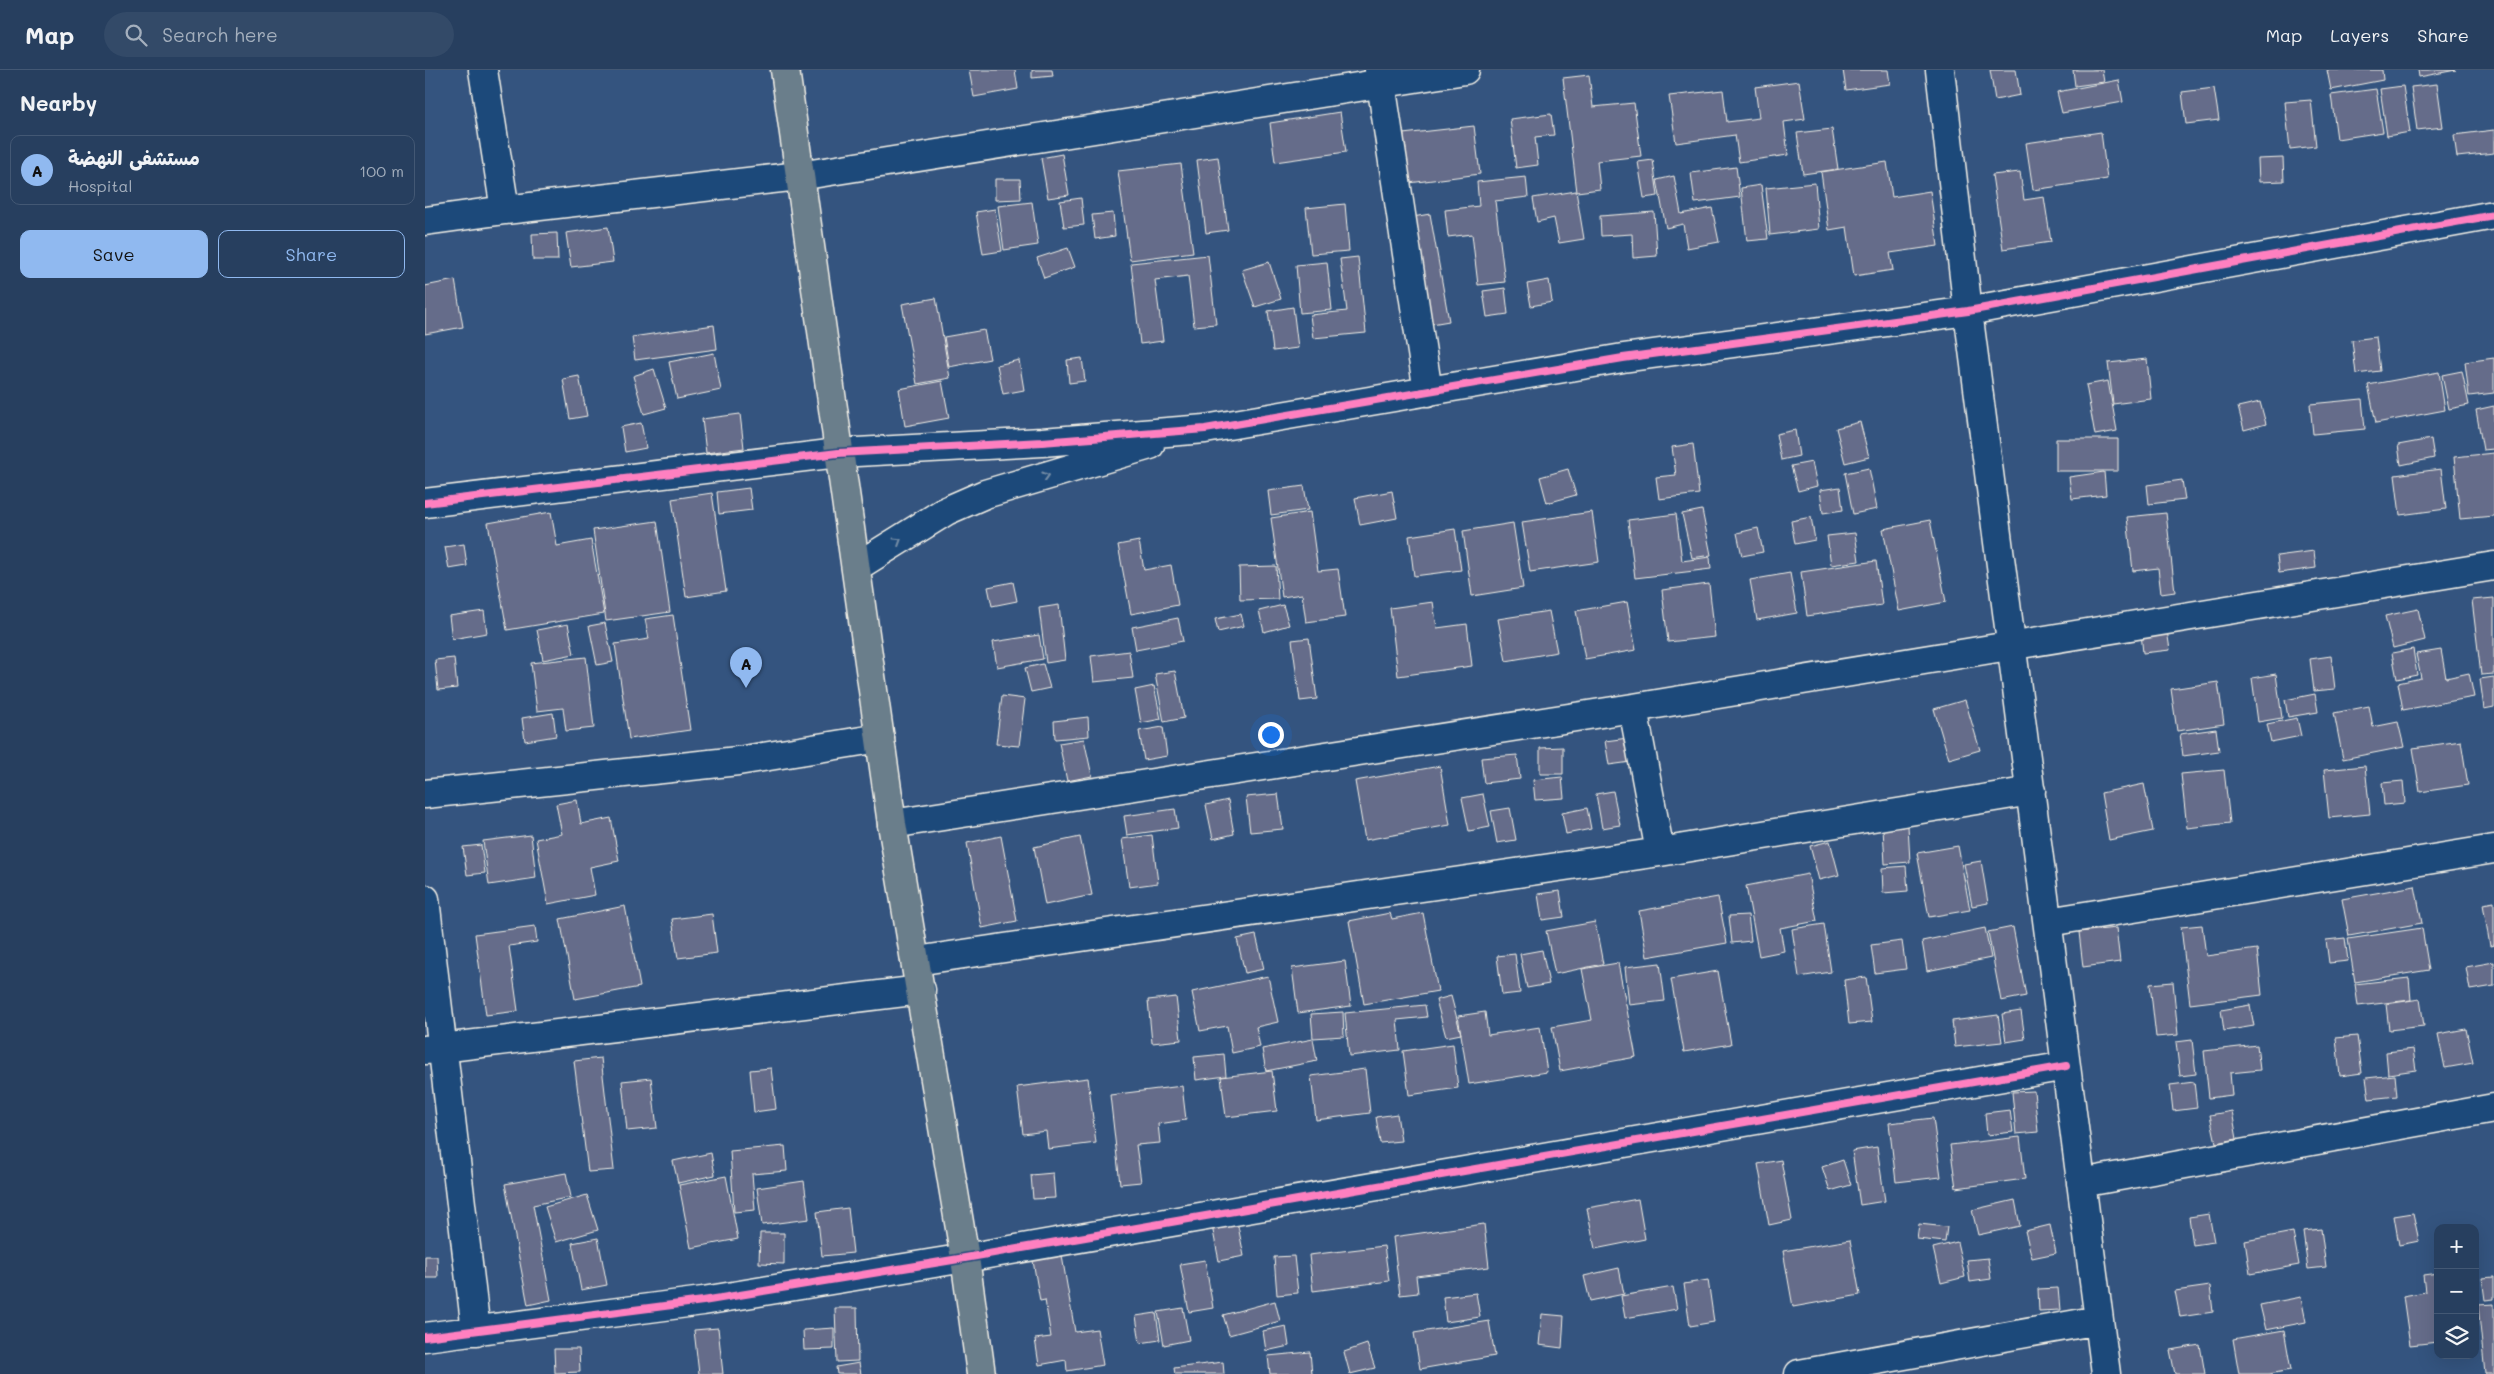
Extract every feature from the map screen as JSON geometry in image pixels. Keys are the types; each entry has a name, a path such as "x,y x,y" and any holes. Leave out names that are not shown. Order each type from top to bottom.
{"highway":[{"path":"785,70 892,824 965,1258 981,1374"}],"street":[{"path":"483,70 505,210"},
{"path":"425,220 799,176 1380,77 1465,70"},
{"path":"1940,70 1968,311 2106,1374"},
{"path":"1380,77 1428,392"},
{"path":"425,503 838,453 1042,442 1205,429 1623,358 1968,311 2494,215"},
{"path":"857,567 946,511 985,494 1205,429"},
{"path":"892,824 1633,708 2494,566"},
{"path":"1633,708 1660,852"},
{"path":"425,794 738,761 881,738"},
{"path":"916,961 1660,852 2031,791"},
{"path":"2048,922 2494,849"},
{"path":"425,899 434,1049 475,1332"},
{"path":"434,1049 921,990"},
{"path":"425,1337 703,1301 965,1258 2066,1066"},
{"path":"2081,1183 2494,1108"},
{"path":"1799,1374 2099,1320"}],"building":[{"path":"969,70 1015,70 1018,89 974,97"},
{"path":"1032,70 1052,70 1053,76 1032,78"},
{"path":"1843,70 1888,70 1890,84 1846,90"},
{"path":"1990,70 2016,70 2020,95 1995,100"},
{"path":"2073,70 2102,70 2104,82 2075,86"},
{"path":"2327,70 2382,70 2383,80 2331,90"},
{"path":"2418,70 2456,70 2419,77"},
{"path":"1589,75 1593,107 1634,103 1641,156 1597,161 1600,189 1577,192 1563,78"},
{"path":"2119,80 2123,102 2062,113 2057,92"},
{"path":"1799,81 1805,119 1784,122 1788,155 1739,162 1735,135 1676,143 1669,96 1723,90 1727,122 1759,118 1755,87"},
{"path":"2437,84 2443,127 2417,130 2411,87"},
{"path":"2403,86 2410,132 2387,136 2380,89"},
{"path":"2214,88 2219,120 2186,124 2182,92"},
{"path":"2376,89 2383,132 2337,139 2331,95"},
{"path":"2311,100 2316,146 2290,149 2285,102"},
{"path":"1340,112 1346,152 1275,162 1270,123"},
{"path":"1551,114 1554,135 1535,137 1538,165 1516,168 1510,119"},
{"path":"1474,126 1480,174 1409,183 1403,134"},
{"path":"1832,129 1838,169 1803,174 1797,133"},
{"path":"2494,130 2494,153 2457,157 2454,135"},
{"path":"2101,132 2107,179 2033,190 2026,143"},
{"path":"1062,154 1069,195 1048,198 1041,158"},
{"path":"1218,157 1228,230 1206,233 1197,160"},
{"path":"2283,158 2284,181 2259,182 2258,159"},
{"path":"1653,160 1658,196 1644,198 1638,162"},
{"path":"1887,162 1892,197 1930,191 1938,246 1890,253 1893,270 1854,276 1847,227 1829,230 1821,172"},
{"path":"1181,164 1193,252 1130,260 1118,171"},
{"path":"1736,167 1740,197 1695,203 1691,173"},
{"path":"2020,172 2024,200 2044,197 2051,242 2003,249 1992,175"},
{"path":"1674,176 1681,214 1712,208 1719,242 1687,248 1683,224 1666,228 1657,180"},
{"path":"1526,177 1528,197 1495,201 1505,282 1478,285 1472,234 1448,237 1445,210 1479,206 1477,182"},
{"path":"995,179 1020,179 1021,199 995,200"},
{"path":"1815,183 1819,229 1770,235 1766,188"},
{"path":"1761,185 1768,239 1747,241 1741,188"},
{"path":"1576,191 1584,239 1559,243 1554,218 1537,222 1533,198"},
{"path":"1081,198 1084,225 1064,227 1060,201"},
{"path":"1032,202 1038,245 1004,250 998,206"},
{"path":"1345,204 1349,251 1311,254 1306,208"},
{"path":"995,209 1002,251 983,254 976,212"},
{"path":"1654,212 1657,256 1633,258 1632,234 1601,236 1600,216"},
{"path":"1113,213 1115,236 1095,239 1092,215"},
{"path":"1430,214 1449,321 1426,325 1407,218"},
{"path":"608,227 613,262 571,267 566,233"},
{"path":"557,233 558,260 533,260 532,234"},
{"path":"1068,248 1075,267 1044,278 1037,258"},
{"path":"1208,255 1216,324 1194,326 1188,276 1155,280 1163,341 1140,344 1131,263"},
{"path":"1358,257 1366,333 1313,338 1310,315 1347,311 1340,259"},
{"path":"1269,262 1281,299 1255,307 1242,270"},
{"path":"1327,262 1332,310 1300,313 1296,265"},
{"path":"455,280 463,327 425,334 425,286"},
{"path":"1549,280 1552,302 1531,306 1527,284"},
{"path":"1505,288 1508,314 1487,317 1483,291"},
{"path":"936,298 950,378 917,384 902,304"},
{"path":"1293,307 1298,348 1273,351 1268,311"},
{"path":"714,325 717,349 635,360 632,337"},
{"path":"984,330 990,359 949,367 944,337"},
{"path":"2376,337 2380,371 2356,374 2352,340"},
{"path":"714,353 721,390 677,399 669,362"},
{"path":"1082,358 1085,381 1069,383 1067,360"},
{"path":"2494,358 2494,393 2469,396 2465,362"},
{"path":"2147,359 2151,399 2113,404 2108,363"},
{"path":"1019,360 1024,390 1003,394 997,365"},
{"path":"654,369 666,408 644,414 633,376"},
{"path":"2462,371 2469,405 2449,409 2442,375"},
{"path":"2439,372 2445,410 2376,423 2368,385"},
{"path":"579,376 587,416 570,419 563,379"},
{"path":"942,381 949,418 905,426 899,389"},
{"path":"2108,381 2117,431 2095,435 2086,385"},
{"path":"2362,399 2365,429 2313,434 2310,404"},
{"path":"2260,402 2266,424 2244,430 2238,407"},
{"path":"2494,406 2494,449 2483,450 2476,410"},
{"path":"740,414 744,448 706,453 702,419"},
{"path":"1860,422 1869,457 1845,463 1836,428"},
{"path":"641,423 646,448 625,452 621,427"},
{"path":"1795,430 1799,456 1781,460 1776,434"},
{"path":"2056,439 2118,439 2118,471 2056,471"},
{"path":"2431,439 2434,458 2401,465 2398,445"},
{"path":"1693,444 1699,494 1659,499 1656,477 1676,475 1672,447"},
{"path":"2494,453 2494,516 2460,519 2454,457"},
{"path":"1812,462 1817,486 1798,491 1791,466"},
{"path":"1869,468 1877,509 1853,514 1845,473"},
{"path":"1568,469 1576,495 1547,503 1540,477"},
{"path":"2441,469 2446,509 2400,515 2395,475"},
{"path":"2104,472 2106,495 2072,499 2069,477"},
{"path":"2182,480 2185,500 2149,504 2147,485"},
{"path":"1304,486 1308,510 1271,515 1268,491"},
{"path":"1840,487 1843,510 1823,513 1820,490"},
{"path":"749,488 752,510 719,514 717,492"},
{"path":"1392,491 1397,518 1360,525 1355,498"},
{"path":"712,493 726,591 686,597 672,499"},
{"path":"1702,510 1711,555 1692,558 1682,514"},
{"path":"551,512 557,546 591,540 604,614 507,630 488,523"},
{"path":"1310,512 1318,571 1338,569 1345,617 1306,622 1302,594 1282,597 1271,518"},
{"path":"1592,512 1599,562 1530,572 1522,522"},
{"path":"2166,513 2175,592 2161,594 2158,568 2133,571 2127,517"},
{"path":"1676,514 1682,561 1710,557 1711,569 1635,578 1628,520"},
{"path":"1811,517 1815,540 1795,544 1791,521"},
{"path":"1930,520 1946,602 1899,611 1883,529"},
{"path":"657,521 670,612 606,621 593,530"},
{"path":"1513,523 1523,588 1472,596 1463,531"},
{"path":"1758,528 1763,552 1742,556 1737,533"},
{"path":"1455,529 1461,570 1414,576 1409,536"},
{"path":"1855,533 1859,561 1831,565 1827,536"},
{"path":"1139,541 1144,570 1171,565 1178,605 1131,614 1118,545"},
{"path":"464,544 467,566 449,569 445,547"},
{"path":"2314,551 2316,568 2279,573 2277,556"},
{"path":"1876,561 1882,605 1807,616 1801,572"},
{"path":"1276,566 1278,599 1240,600 1239,567"},
{"path":"1790,573 1797,613 1757,620 1750,580"},
{"path":"1013,582 1017,601 992,606 988,587"},
{"path":"1709,584 1715,637 1668,642 1662,590"},
{"path":"2494,598 2494,674 2481,675 2472,600"},
{"path":"1433,602 1437,628 1467,624 1472,666 1398,676 1390,608"},
{"path":"1627,602 1636,650 1585,659 1576,611"},
{"path":"1059,605 1065,660 1046,663 1039,608"},
{"path":"1283,605 1289,625 1264,632 1259,611"},
{"path":"2418,609 2425,640 2393,648 2385,616"},
{"path":"484,611 487,633 452,639 449,616"},
{"path":"1549,611 1557,652 1506,661 1498,619"},
{"path":"1241,614 1244,626 1218,632 1215,619"},
{"path":"673,615 690,730 629,739 615,644 649,639 645,619"},
{"path":"1178,618 1183,641 1136,650 1132,627"},
{"path":"605,623 613,662 597,665 589,626"},
{"path":"568,624 574,654 543,660 537,630"},
{"path":"2167,630 2170,650 2143,653 2141,633"},
{"path":"1039,635 1043,659 997,667 993,642"},
{"path":"1309,638 1317,699 1300,701 1292,640"},
{"path":"2413,649 2417,675 2397,679 2392,653"},
{"path":"2441,650 2446,678 2469,673 2474,697 2403,710 2398,683 2421,678 2416,654"},
{"path":"1129,651 1133,678 1094,682 1091,656"},
{"path":"2331,656 2335,689 2314,691 2310,659"},
{"path":"586,657 594,728 566,731 563,708 537,711 531,663"},
{"path":"454,658 457,688 438,690 435,660"},
{"path":"1043,664 1050,688 1031,692 1025,668"},
{"path":"1175,671 1184,718 1164,722 1155,674"},
{"path":"2276,674 2282,718 2258,722 2252,678"},
{"path":"2494,677 2494,707 2484,709 2480,679"},
{"path":"2218,682 2224,724 2177,731 2171,689"},
{"path":"1154,686 1161,719 1141,723 1135,690"},
{"path":"2315,694 2318,712 2288,717 2285,700"},
{"path":"1002,696 1025,699 1019,746 996,744"},
{"path":"1965,700 1980,750 1949,759 1934,709"},
{"path":"2369,706 2373,727 2398,722 2404,747 2343,759 2334,713"},
{"path":"553,713 556,736 525,741 522,718"},
{"path":"1088,717 1089,736 1055,739 1054,721"},
{"path":"2297,718 2301,736 2271,742 2267,724"},
{"path":"1163,727 1167,756 1144,760 1139,731"},
{"path":"2216,729 2219,751 2183,756 2180,734"},
{"path":"1628,738 1631,762 1609,765 1605,741"},
{"path":"1084,739 1092,776 1067,781 1059,743"},
{"path":"2461,741 2468,785 2420,792 2413,748"},
{"path":"1563,747 1563,774 1540,774 1540,748"},
{"path":"1517,755 1520,779 1484,783 1481,758"},
{"path":"1440,766 1450,825 1365,840 1355,781"},
{"path":"2365,766 2370,814 2329,818 2324,770"},
{"path":"2224,770 2230,823 2187,828 2181,774"},
{"path":"1562,777 1564,798 1535,800 1533,780"},
{"path":"2403,781 2405,803 2384,805 2382,783"},
{"path":"2144,784 2153,831 2109,840 2101,793"},
{"path":"1613,791 1620,825 1602,828 1596,794"},
{"path":"1278,794 1283,829 1250,832 1246,797"},
{"path":"1483,794 1490,827 1469,831 1462,798"},
{"path":"577,800 581,824 611,818 619,861 590,867 595,895 548,904 536,839 562,834 556,804"},
{"path":"1228,800 1234,834 1213,839 1206,805"},
{"path":"1510,808 1516,840 1497,843 1491,811"},
{"path":"1587,808 1591,829 1566,834 1562,813"},
{"path":"1175,809 1178,828 1127,835 1124,816"},
{"path":"1908,826 1910,862 1885,864 1883,828"},
{"path":"531,835 536,878 489,885 483,841"},
{"path":"1152,835 1158,883 1129,887 1122,839"},
{"path":"1001,836 1017,921 982,928 967,843"},
{"path":"1080,837 1092,895 1045,905 1034,847"},
{"path":"1830,841 1839,875 1819,880 1810,846"},
{"path":"481,845 485,873 467,875 463,847"},
{"path":"1958,846 1970,910 1929,917 1917,853"},
{"path":"1981,861 1988,903 1972,906 1964,864"},
{"path":"1906,866 1908,891 1883,893 1882,868"},
{"path":"1808,874 1817,921 1780,928 1784,951 1759,956 1746,886"},
{"path":"2415,886 2422,923 2349,936 2342,899"},
{"path":"1560,891 1564,917 1542,920 1538,894"},
{"path":"1718,897 1727,943 1647,957 1639,911"},
{"path":"2494,902 2494,945 2490,946 2483,904"},
{"path":"625,906 640,987 575,999 560,919"},
{"path":"1390,913 1392,919 1423,913 1438,991 1364,1004 1349,921"},
{"path":"712,914 717,953 678,958 672,919"},
{"path":"1748,915 1751,941 1732,943 1729,916"},
{"path":"1595,922 1603,964 1555,974 1546,931"},
{"path":"1824,924 1831,972 1799,977 1792,929"},
{"path":"2202,925 2206,956 2257,949 2262,995 2190,1004 2181,927"},
{"path":"535,926 537,942 509,946 518,1011 486,1015 475,934"},
{"path":"2013,927 2026,996 2001,1001 1988,932"},
{"path":"1985,928 1991,958 1927,971 1922,941"},
{"path":"2116,928 2120,962 2083,967 2079,932"},
{"path":"2422,928 2429,970 2355,982 2348,939"},
{"path":"1256,935 1264,969 1245,973 1237,939"},
{"path":"2345,938 2348,961 2329,963 2326,940"},
{"path":"1902,941 1906,969 1875,973 1871,945"},
{"path":"1542,950 1549,984 1527,988 1520,954"},
{"path":"1515,954 1520,993 1502,995 1497,956"},
{"path":"1345,961 1351,1006 1298,1013 1292,968"},
{"path":"2494,962 2494,986 2470,990 2466,967"},
{"path":"1618,963 1636,1057 1560,1071 1552,1027 1592,1020 1582,969"},
{"path":"1660,963 1665,1001 1629,1005 1625,967"},
{"path":"1718,971 1731,1044 1684,1052 1671,979"},
{"path":"1268,976 1278,1022 1256,1027 1260,1047 1232,1053 1227,1026 1200,1031 1192,992"},
{"path":"1866,977 1872,1022 1849,1024 1844,980"},
{"path":"2409,978 2411,1000 2358,1006 2355,984"},
{"path":"2173,982 2178,1035 2156,1037 2150,984"},
{"path":"1451,996 1461,1034 1446,1037 1436,1000"},
{"path":"1176,997 1181,1040 1152,1043 1148,1000"},
{"path":"2420,999 2424,1026 2389,1030 2386,1004"},
{"path":"1425,1005 1427,1017 1397,1020 1400,1050 1349,1056 1345,1013"},
{"path":"2250,1005 2254,1026 2224,1031 2221,1010"},
{"path":"2021,1011 2025,1039 2006,1042 2002,1014"},
{"path":"1343,1012 1344,1036 1313,1038 1311,1014"},
{"path":"1485,1012 1488,1035 1540,1027 1547,1072 1469,1084 1458,1016"},
{"path":"1998,1015 2002,1042 1955,1047 1952,1021"},
{"path":"2466,1029 2473,1063 2445,1068 2438,1034"},
{"path":"2357,1036 2362,1073 2340,1076 2336,1038"},
{"path":"1313,1039 1317,1061 1266,1071 1262,1049"},
{"path":"2192,1040 2196,1074 2180,1076 2176,1042"},
{"path":"1453,1044 1458,1088 1409,1095 1403,1051"},
{"path":"2257,1045 2260,1070 2230,1073 2232,1095 2209,1098 2204,1051"},
{"path":"2413,1049 2416,1070 2388,1074 2386,1052"},
{"path":"1224,1054 1226,1076 1196,1080 1194,1057"},
{"path":"601,1058 614,1170 588,1172 574,1061"},
{"path":"771,1068 776,1109 754,1112 750,1070"},
{"path":"1365,1069 1370,1113 1316,1120 1311,1076"},
{"path":"1272,1071 1277,1111 1226,1117 1221,1077"},
{"path":"2395,1075 2397,1096 2369,1099 2366,1078"},
{"path":"651,1078 657,1128 627,1131 622,1081"},
{"path":"1088,1078 1096,1143 1048,1149 1046,1131 1023,1134 1017,1087"},
{"path":"2194,1082 2197,1108 2173,1111 2170,1085"},
{"path":"1182,1086 1186,1120 1158,1124 1160,1143 1136,1145 1141,1182 1120,1184 1110,1095"},
{"path":"2034,1091 2038,1132 2016,1134 2012,1092"},
{"path":"2010,1110 2013,1132 1987,1135 1985,1113"},
{"path":"2232,1111 2237,1139 2216,1143 2210,1115"},
{"path":"1397,1114 1401,1141 1380,1143 1376,1117"},
{"path":"1933,1118 1941,1177 1896,1182 1889,1123"},
{"path":"2020,1137 2025,1179 1956,1188 1950,1145"},
{"path":"785,1146 787,1171 752,1174 755,1210 734,1212 730,1151"},
{"path":"1877,1147 1885,1201 1860,1205 1852,1151"},
{"path":"711,1153 715,1175 678,1183 673,1161"},
{"path":"1781,1160 1792,1220 1769,1225 1758,1164"},
{"path":"1843,1160 1851,1185 1830,1191 1822,1167"},
{"path":"566,1173 571,1197 533,1205 551,1300 528,1305 505,1184"},
{"path":"1053,1173 1055,1198 1033,1199 1031,1175"},
{"path":"726,1176 738,1239 691,1248 679,1185"},
{"path":"804,1181 809,1219 762,1225 757,1188"},
{"path":"587,1195 598,1230 556,1242 545,1207"},
{"path":"1638,1199 1645,1239 1595,1249 1587,1208"},
{"path":"2015,1200 2020,1226 1978,1235 1972,1210"},
{"path":"848,1208 853,1253 822,1256 817,1212"},
{"path":"2413,1213 2419,1241 2399,1245 2394,1216"},
{"path":"2209,1214 2214,1242 2193,1245 2189,1217"},
{"path":"1237,1221 1244,1256 1219,1261 1212,1226"},
{"path":"1484,1224 1489,1267 1416,1276 1418,1293 1400,1295 1393,1237"},
{"path":"1919,1224 1947,1227 1945,1242 1917,1239"},
{"path":"2050,1225 2056,1253 2032,1258 2025,1231"},
{"path":"2321,1229 2326,1267 2308,1269 2303,1231"},
{"path":"2293,1232 2299,1265 2250,1274 2245,1241"},
{"path":"760,1233 784,1233 784,1264 759,1263"},
{"path":"598,1238 607,1285 581,1290 572,1243"},
{"path":"1850,1240 1860,1295 1793,1307 1783,1251"},
{"path":"1957,1242 1965,1277 1941,1283 1933,1248"},
{"path":"1384,1246 1389,1281 1313,1291 1309,1255"},
{"path":"1061,1250 1075,1332 1097,1329 1103,1365 1067,1371 1066,1360 1039,1365 1035,1339 1051,1337 1045,1300 1040,1301 1032,1255"},
{"path":"425,1256 437,1256 438,1278 425,1278"},
{"path":"1294,1256 1298,1293 1277,1295 1274,1257"},
{"path":"1988,1258 1991,1279 1970,1282 1967,1260"},
{"path":"1205,1260 1213,1308 1189,1312 1180,1264"},
{"path":"1619,1268 1624,1294 1590,1301 1584,1276"},
{"path":"2434,1274 2434,1342 2410,1345 2403,1296 2425,1292 2423,1275"},
{"path":"2494,1277 2494,1299 2485,1300 2482,1278"},
{"path":"1708,1280 1714,1322 1690,1326 1684,1284"},
{"path":"2210,1286 2213,1312 2180,1317 2175,1291"},
{"path":"1673,1287 1677,1309 1625,1318 1621,1296"},
{"path":"2058,1288 2060,1310 2039,1311 2038,1289"},
{"path":"1476,1293 1480,1317 1446,1322 1443,1297"},
{"path":"2301,1297 2306,1322 2266,1330 2260,1305"},
{"path":"1275,1301 1280,1321 1229,1335 1223,1315"},
{"path":"2494,1304 2494,1374 2485,1374 2479,1305"},
{"path":"835,1308 857,1308 858,1361 837,1362"},
{"path":"1183,1308 1189,1340 1164,1345 1158,1312"},
{"path":"1156,1313 1160,1340 1140,1343 1136,1316"},
{"path":"1542,1314 1564,1316 1562,1348 1539,1345"},
{"path":"1489,1321 1495,1356 1420,1369 1414,1333"},
{"path":"1286,1326 1289,1346 1266,1351 1263,1331"},
{"path":"718,1328 723,1374 699,1374 694,1330"},
{"path":"834,1328 834,1349 804,1350 803,1330"},
{"path":"2284,1330 2291,1370 2269,1374 2239,1374 2233,1339"},
{"path":"1367,1344 1375,1368 1350,1374 1344,1352"},
{"path":"2200,1345 2205,1374 2175,1374 2170,1350"},
{"path":"554,1349 579,1349 580,1372 555,1373"},
{"path":"1310,1352 1312,1374 1270,1374 1268,1356"},
{"path":"1223,1362 1224,1374 1175,1374 1174,1368"},
{"path":"859,1363 861,1374 837,1374 836,1367"}],"cycle path":[{"path":"425,503 838,453 1042,442 1205,429 1623,358 1968,311 2494,215"},
{"path":"425,1337 703,1301 965,1258 2066,1066"}],"place":[{"name":"مستشفى النهضة","path":"746,688"}]}
